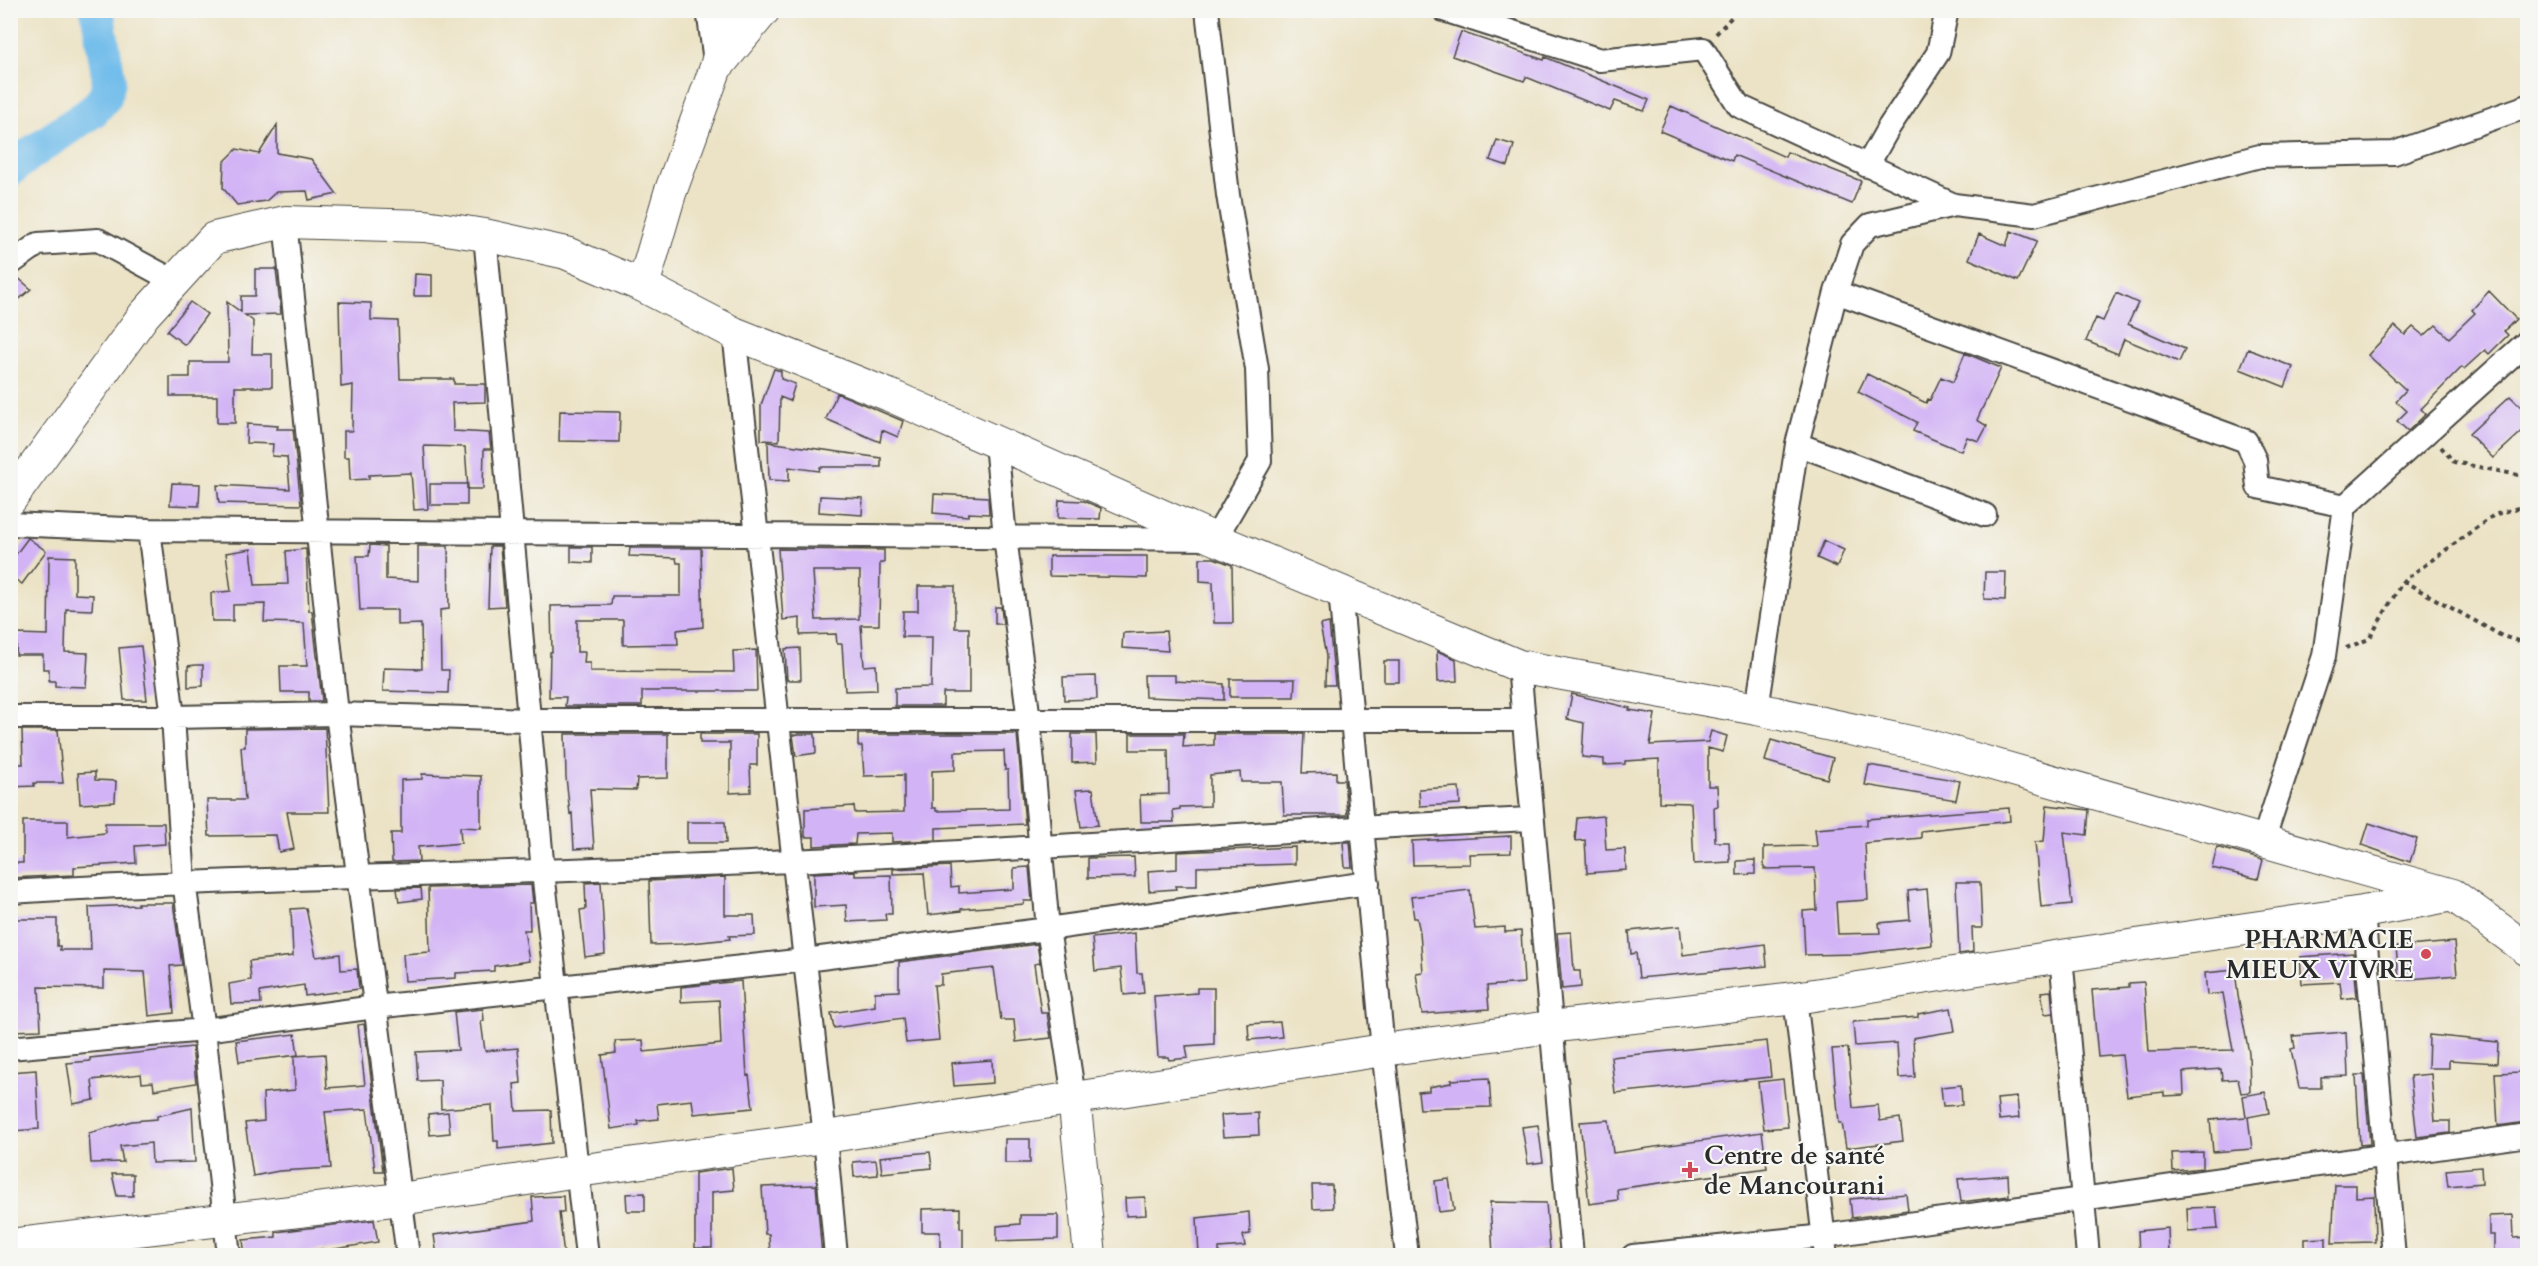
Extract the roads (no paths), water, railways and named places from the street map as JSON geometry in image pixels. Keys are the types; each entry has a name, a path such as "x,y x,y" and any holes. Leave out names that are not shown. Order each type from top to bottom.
{"street":[{"path":"708,10 716,67"},
{"path":"643,286 670,193 716,67 729,10"},
{"path":"716,67 764,10"},
{"path":"1207,10 1228,195 1257,369 1260,461 1215,540"},
{"path":"1444,10 1600,60 1703,49 1739,106 1954,205 2034,215 2260,156 2394,153 2528,106"},
{"path":"1867,166 1889,127 1938,53 1947,10"},
{"path":"1757,708 1797,444 1836,292 1851,244 1870,225 1954,205"},
{"path":"285,222 337,714 408,1256"},
{"path":"10,500 144,315 214,238 285,222 425,226 485,235 566,253 643,286 734,333 889,395 1215,540 1519,666 1757,708 1929,746 2453,895 2528,950"},
{"path":"485,235 543,872 587,1256"},
{"path":"10,264 38,244 98,240 174,281"},
{"path":"1836,292 2246,441 2255,460 2258,487 2345,506"},
{"path":"734,333 825,1137 836,1256"},
{"path":"2263,841 2324,656 2345,506 2528,342"},
{"path":"996,443 1005,537 1029,720 1048,929 1074,1097 1090,1256"},
{"path":"1797,444 1984,515"},
{"path":"10,524 149,530 512,531 1215,540"},
{"path":"149,530 173,717 184,881 204,1030 229,1256"},
{"path":"1340,591 1383,1050 1407,1256"},
{"path":"1519,666 1572,1256"},
{"path":"10,717 337,714 529,720 778,718 1523,720"},
{"path":"10,892 184,881 543,872 793,861 1362,826 1531,819"},
{"path":"10,1048 204,1030 375,1006 805,960 1048,929 1368,883"},
{"path":"10,1245 401,1199 577,1171 825,1137 1383,1050 1550,1027 1795,998 2363,912 2453,895"},
{"path":"2363,912 2394,1256"},
{"path":"2061,956 2088,1256"},
{"path":"1795,998 1825,1246"},
{"path":"1633,1256 1825,1246 2084,1200 2528,1135"}],"waterway":[{"path":"10,170 93,111 105,97 109,80 97,10"}],"place":[{"name":"PHARMACIE MIEUX VIVRE","path":"2426,954"},
{"name":"Centre de santé de Mancourani","path":"1690,1170"}]}
